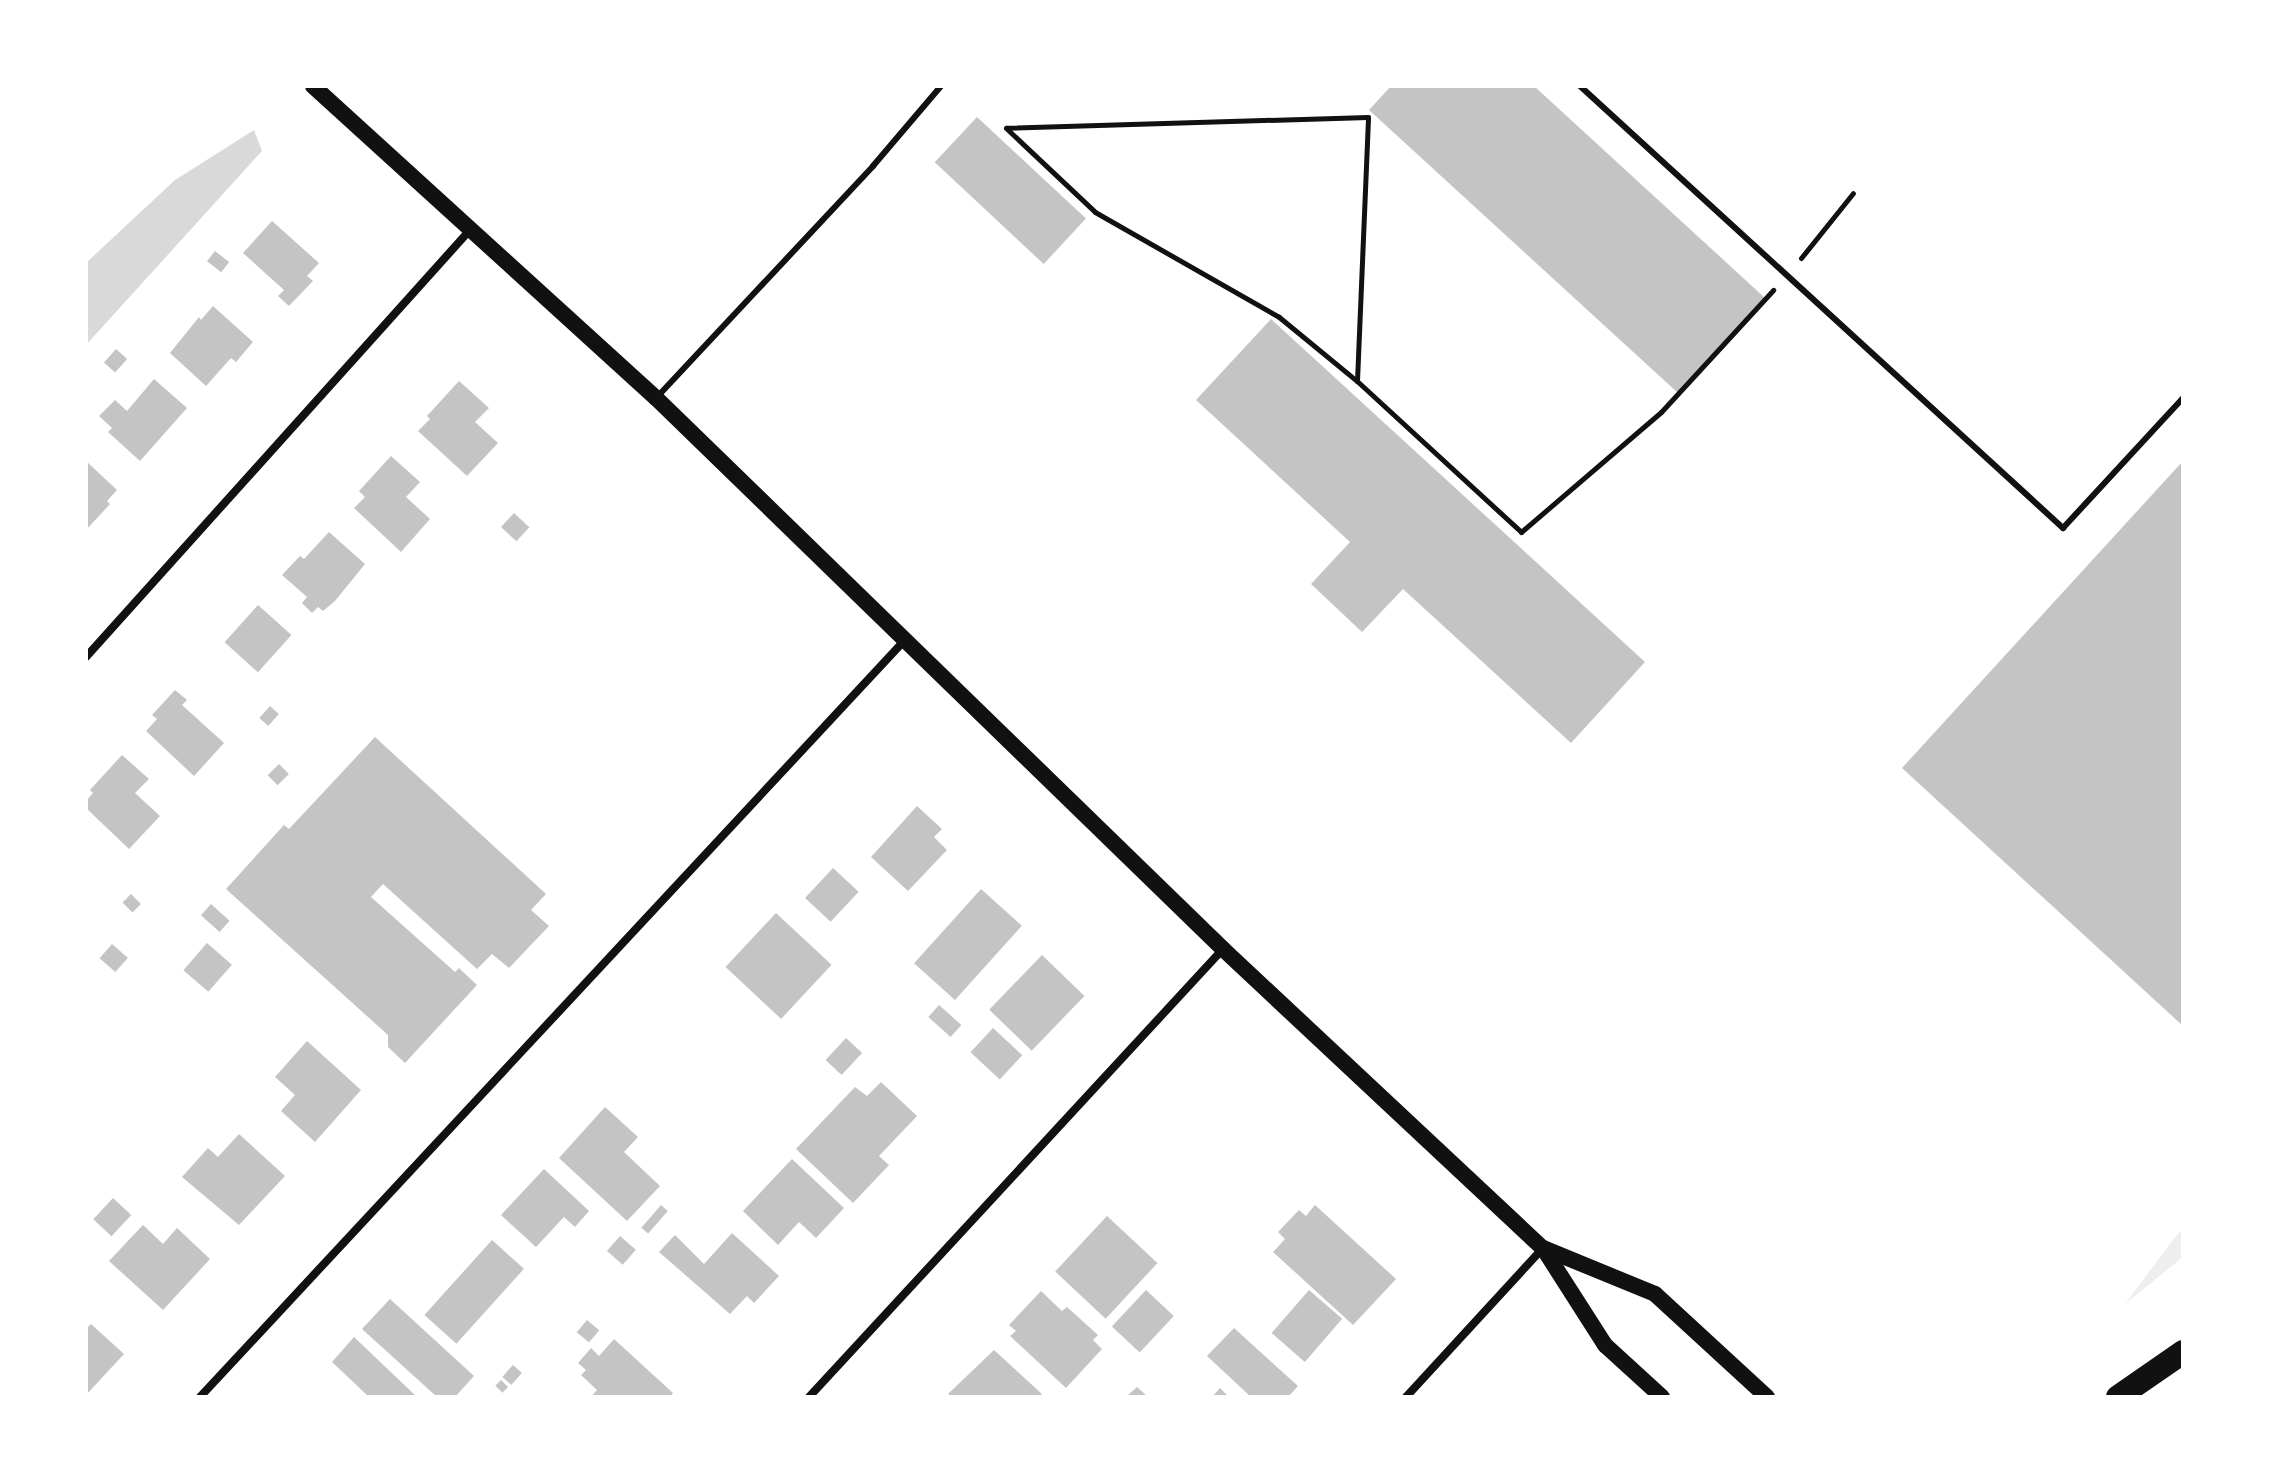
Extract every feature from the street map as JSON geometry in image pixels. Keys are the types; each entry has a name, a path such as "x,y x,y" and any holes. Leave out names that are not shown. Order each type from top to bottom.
{"highway":[{"path":"2118,1397 2183,1352"}],"main road":[{"path":"313,86 656,398 1223,949 1543,1248 1605,1345 1662,1397"},
{"path":"1543,1248 1655,1294 1767,1397"}],"street":[{"path":"86,657 469,231"},
{"path":"200,1397 905,640"},
{"path":"809,1397 1223,949"},
{"path":"1406,1397 1543,1248"}],"lane":[{"path":"656,398 873,166 941,86"},
{"path":"1580,86 2063,528 2183,398"}],"path":[{"path":"1357,381 1368,117 1006,128 1095,212 1279,317 1357,381 1521,532 1661,412 1786,276 1853,193"}],"shaded area":[{"path":"254,130 262,151 86,345 87,262 175,180"},
{"path":"2183,1229 2183,1257 2125,1304 2172,1241"}],"building":[{"path":"1391,86 1534,86 1765,298 1678,393 1369,110"},
{"path":"977,117 1086,219 1044,264 935,162"},
{"path":"272,221 319,263 307,276 313,281 289,306 278,296 284,290 243,253"},
{"path":"215,251 229,262 221,272 207,261"},
{"path":"213,306 253,342 236,362 231,358 206,386 170,353 199,317 201,320"},
{"path":"1271,319 1645,662 1571,743 1403,589 1362,632 1311,584 1350,542 1196,400"},
{"path":"116,349 127,359 115,372 104,362"},
{"path":"154,379 187,408 140,461 108,432 112,428 99,416 115,400 127,411"},
{"path":"459,381 489,408 475,422 498,443 467,476 418,431 430,419 427,416"},
{"path":"391,456 420,482 406,497 430,519 401,552 354,508 365,497 359,491"},
{"path":"86,461 117,490 107,501 110,504 86,530"},
{"path":"2183,461 2183,1026 1902,768"},
{"path":"514,513 529,527 516,541 501,527"},
{"path":"329,532 365,564 335,601 323,611 318,607 312,613 302,603 307,597 282,575 300,556 304,559"},
{"path":"258,605 291,635 258,672 225,642"},
{"path":"175,690 187,700 182,705 224,743 194,776 146,731 157,719 152,715"},
{"path":"270,706 279,714 268,726 259,718"},
{"path":"375,737 546,894 531,910 549,926 509,968 492,954 477,969 383,884 371,897 455,972 459,968 477,985 405,1063 388,1047 388,1035 226,889 284,825 289,829"},
{"path":"122,755 149,779 135,793 160,816 129,849 86,808 86,801 93,793 90,790"},
{"path":"279,764 289,774 278,785 268,775"},
{"path":"917,806 942,829 934,837 947,850 908,891 871,857"},
{"path":"833,868 859,892 831,922 805,898"},
{"path":"981,889 1022,926 955,1000 914,963"},
{"path":"131,894 141,904 132,912 123,902"},
{"path":"211,904 230,921 220,932 201,915"},
{"path":"776,913 832,965 781,1019 726,967"},
{"path":"207,943 232,965 208,992 183,970"},
{"path":"112,944 128,958 115,972 100,958"},
{"path":"1042,955 1084,996 1032,1051 989,1010"},
{"path":"939,1005 961,1025 951,1037 928,1017"},
{"path":"993,1028 1022,1055 1000,1079 970,1052"},
{"path":"846,1038 862,1053 842,1075 826,1060"},
{"path":"307,1041 361,1090 315,1142 281,1111 295,1095 275,1077"},
{"path":"881,1082 917,1116 879,1156 889,1165 853,1203 796,1149 855,1087 867,1096"},
{"path":"605,1107 638,1137 624,1152 660,1186 627,1221 559,1158"},
{"path":"239,1134 285,1176 239,1225 182,1177 208,1148 218,1157"},
{"path":"792,1159 844,1208 816,1238 799,1222 778,1245 743,1211"},
{"path":"544,1169 589,1211 575,1227 564,1217 536,1247 501,1215"},
{"path":"113,1198 131,1215 112,1236 93,1219"},
{"path":"661,1205 668,1211 648,1234 641,1228"},
{"path":"1315,1205 1396,1279 1353,1325 1273,1252 1285,1239 1278,1232 1299,1210 1306,1216"},
{"path":"1107,1216 1157,1263 1106,1319 1055,1272"},
{"path":"143,1225 163,1244 177,1228 210,1259 163,1310 109,1261"},
{"path":"732,1233 779,1276 754,1303 747,1296 730,1314 659,1252 675,1235 704,1264"},
{"path":"620,1236 636,1250 623,1265 607,1251"},
{"path":"492,1240 524,1269 456,1344 424,1315"},
{"path":"1146,1290 1174,1316 1140,1352 1112,1327"},
{"path":"1309,1290 1342,1319 1305,1362 1272,1333"},
{"path":"1041,1291 1062,1311 1067,1307 1098,1335 1093,1340 1102,1349 1066,1388 1010,1336 1016,1331 1009,1325"},
{"path":"390,1299 474,1376 455,1397 437,1397 362,1329"},
{"path":"587,1320 599,1330 589,1343 577,1332"},
{"path":"91,1324 124,1354 86,1395 86,1329"},
{"path":"1234,1328 1298,1386 1288,1397 1251,1397 1207,1356"},
{"path":"354,1337 417,1397 369,1397 332,1362"},
{"path":"614,1339 673,1393 670,1397 591,1397 597,1390 581,1375 586,1370 578,1363 591,1348 599,1356"},
{"path":"994,1350 1042,1394 1039,1397 952,1397 948,1394"},
{"path":"513,1365 522,1373 511,1385 502,1377"},
{"path":"501,1380 508,1387 502,1393 495,1386"},
{"path":"1137,1387 1148,1397 1128,1395"},
{"path":"1220,1388 1229,1397 1212,1397"}]}
